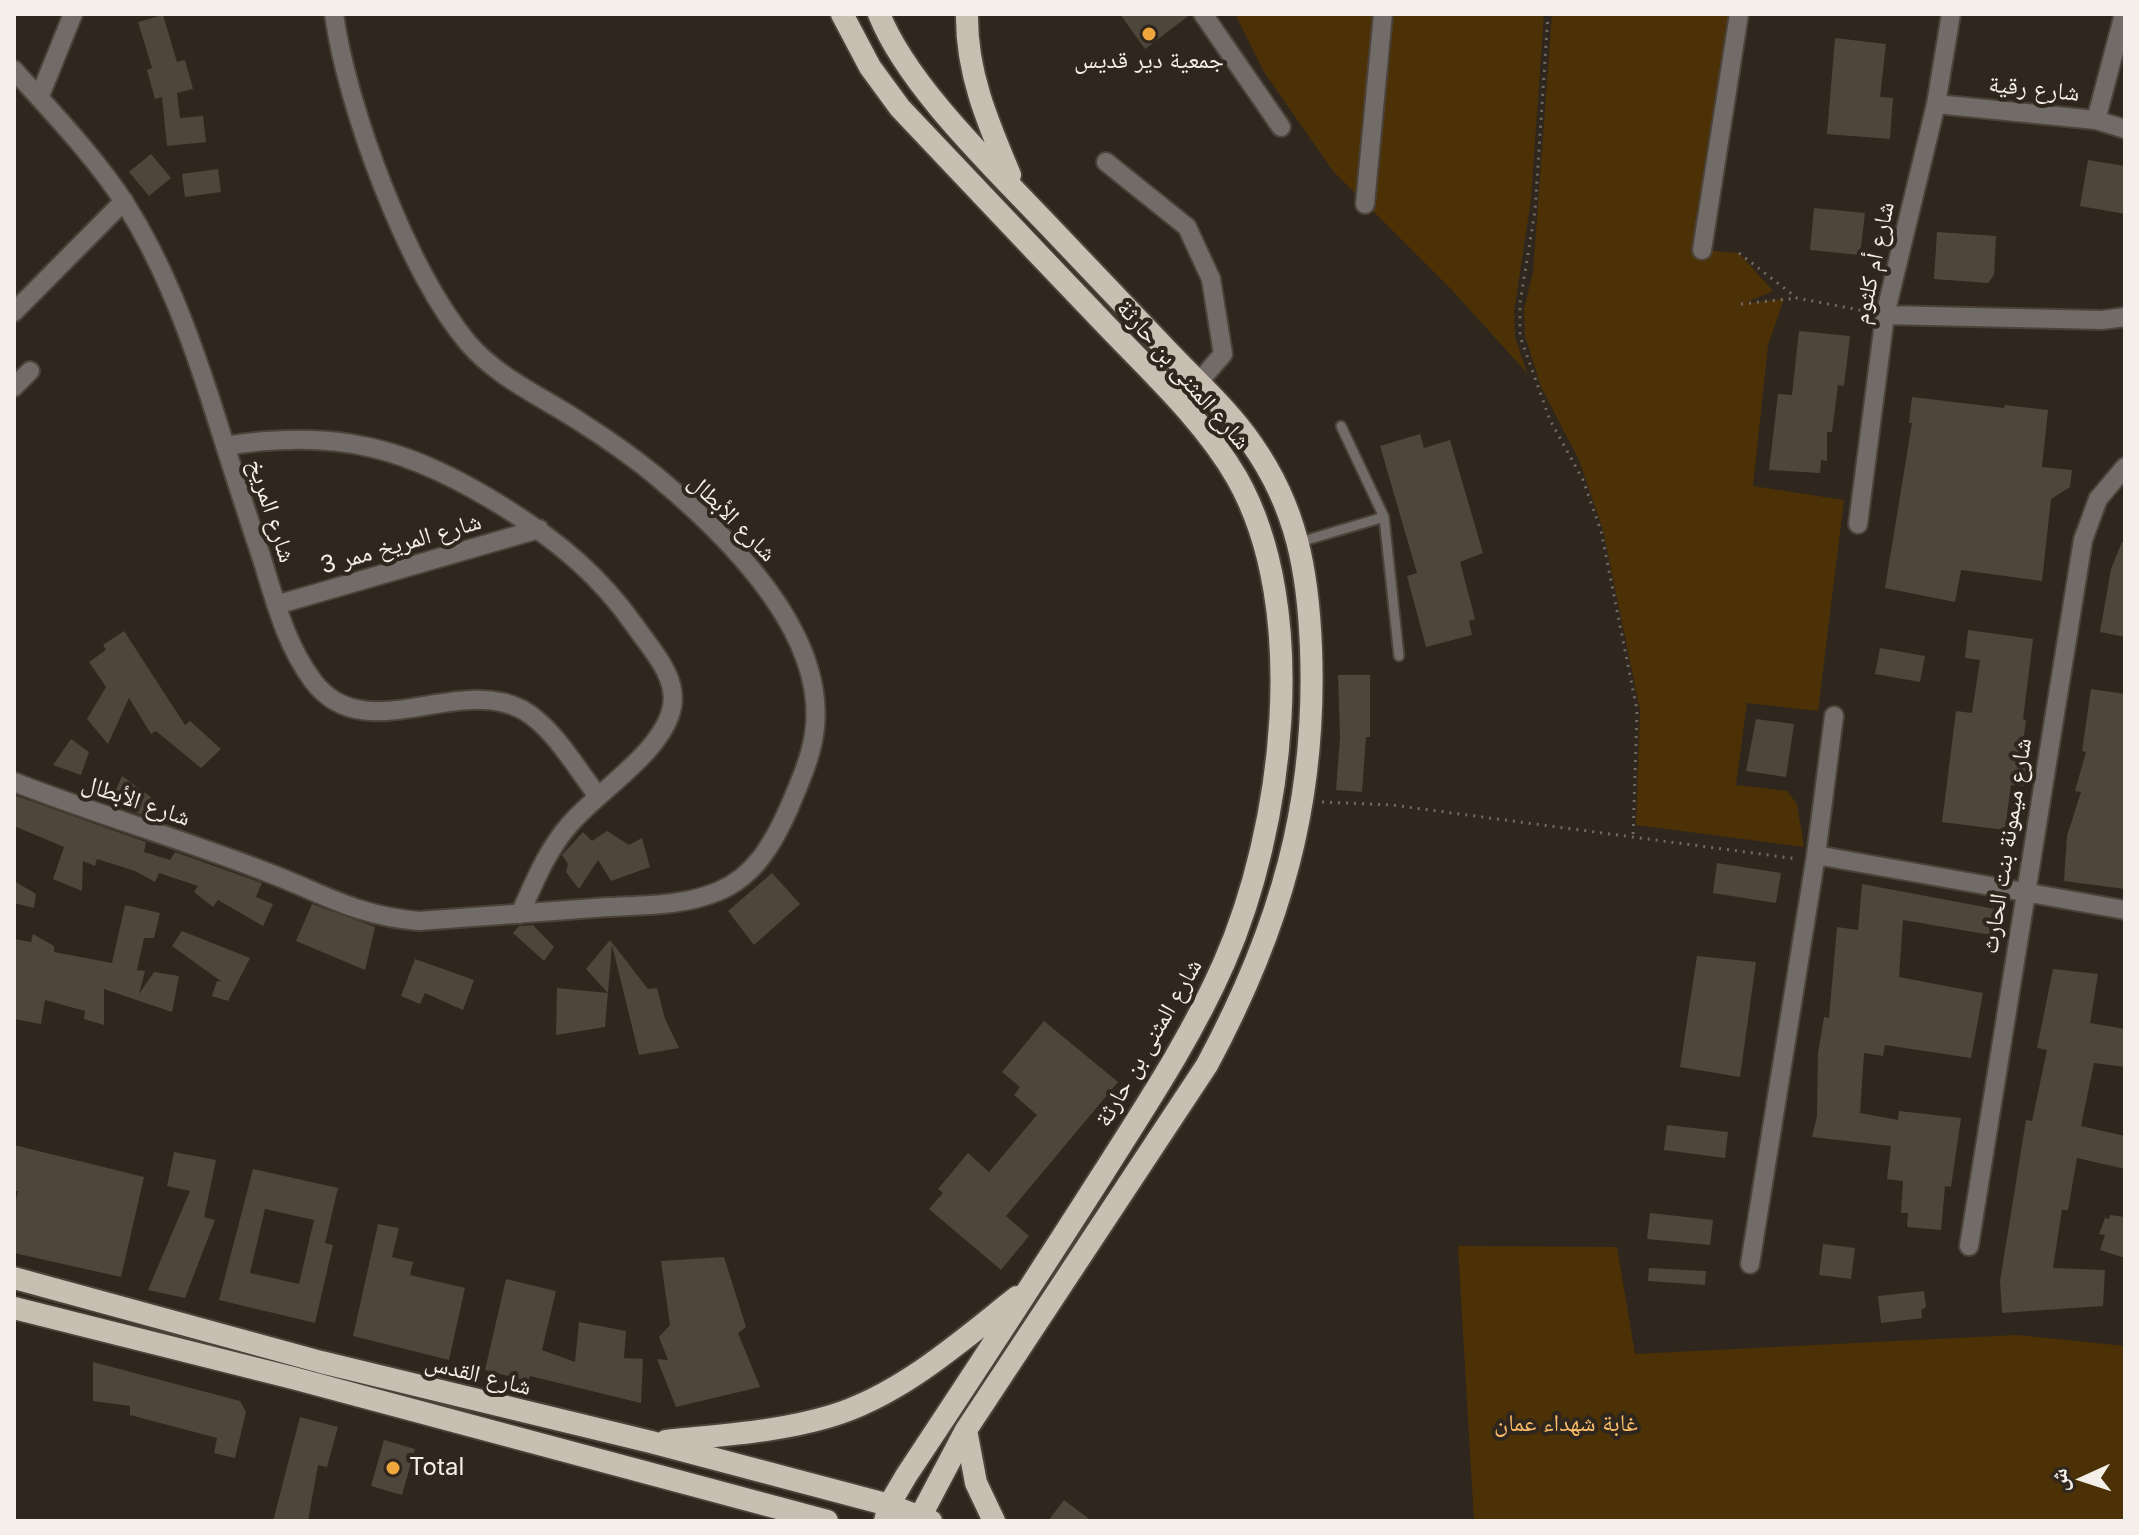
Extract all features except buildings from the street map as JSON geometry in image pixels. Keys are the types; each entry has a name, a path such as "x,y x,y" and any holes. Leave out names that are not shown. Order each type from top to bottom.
{"highway":[{"name":"شارع المثنى بن حارثة","path":"842,14 870,67 900,108 1204,432 1237,478 1267,546 1278,606 1282,686 1272,794 1256,868 1225,961 1175,1058 887,1513"},
{"name":"شارع المثنى بن حارثة","path":"879,14 908,69 1019,194 1199,382 1252,444 1276,484 1300,542 1309,598 1312,680 1310,758 1304,801 1262,951 1214,1052 966,1430 923,1519"},
{"path":"967,14 971,64 981,106 1019,194"},
{"name":"شارع القدس","path":"14,1278 335,1366 651,1442 887,1513 923,1519"},
{"path":"651,1442 752,1432 833,1416 882,1393 941,1357 1034,1283"},
{"name":"شارع القدس","path":"14,1308 293,1378 827,1521"},
{"path":"966,1430 976,1483 994,1521"}],"street":[{"path":"39,98 73,14"},
{"name":"شارع الأبطال","path":"14,782 269,873 380,918 419,921 666,904 720,891 741,879 762,860 805,770 814,735 815,703 810,670 775,600 745,560 656,476 583,423 517,384 481,358 448,317 401,224 371,153 349,88 334,14"},
{"path":"1203,14 1281,127"},
{"path":"1365,204 1383,14"},
{"path":"1702,250 1739,14"},
{"name":"شارع أم كلثوم","path":"1858,524 1885,315 1936,104 1951,14"},
{"path":"2096,120 2124,14"},
{"name":"شارع المريخ","path":"14,70 124,201 169,286 285,632 306,670 327,696 343,706 381,712 467,697 507,703 541,724 598,796"},
{"name":"شارع رقية","path":"1936,104 2096,120 2125,129"},
{"path":"1106,162 1187,227 1211,279 1223,354 1199,382"},
{"path":"16,304 124,201"},
{"path":"1885,315 2102,320 2125,317"},
{"path":"14,387 30,371"},
{"path":"225,446 274,438 367,446 449,473 539,529 592,571 613,595 664,668 672,686 673,703 663,728 648,748 569,825 547,856 520,914"},
{"name":"شارع ميمونة بنت الحارث","path":"1969,1246 2023,891 2083,540 2098,499 2125,467"},
{"name":"شارع المريخ ممر 3","path":"276,605 539,529"},
{"path":"1750,1264 1815,858 1834,716"},
{"path":"1815,858 2125,910"}],"lane":[{"path":"1341,426 1384,517 1399,656"},
{"path":"1300,542 1384,517"}],"path":[{"path":"1548,14 1535,211 1520,303 1520,336 1550,420 1583,480 1601,531 1637,710 1633,837"},
{"path":"1739,253 1797,298"},
{"path":"1741,304 1797,298 1885,315"},
{"path":"1304,801 1392,805 1815,858"}],"green space":[{"path":"1235,14 1544,14 1531,199 1514,312 1515,337 1527,373 1451,289 1333,171 1264,72"},
{"path":"1552,14 1733,14 1702,250 1739,253 1773,291 1745,303 1784,299 1768,345 1753,486 1844,500 1818,711 1747,703 1736,785 1787,791 1797,804 1804,847 1636,825 1640,710 1603,530 1579,460 1541,387 1525,336 1524,309 1533,272"},
{"name":"غابة شهداء عمان","path":"1458,1246 1617,1247 1635,1354 2017,1335 2125,1346 2125,1521 1474,1521"}],"place":[{"name":"جمعية دير قديس","path":"1149,34"},
{"name":"Total","path":"393,1468"}]}
